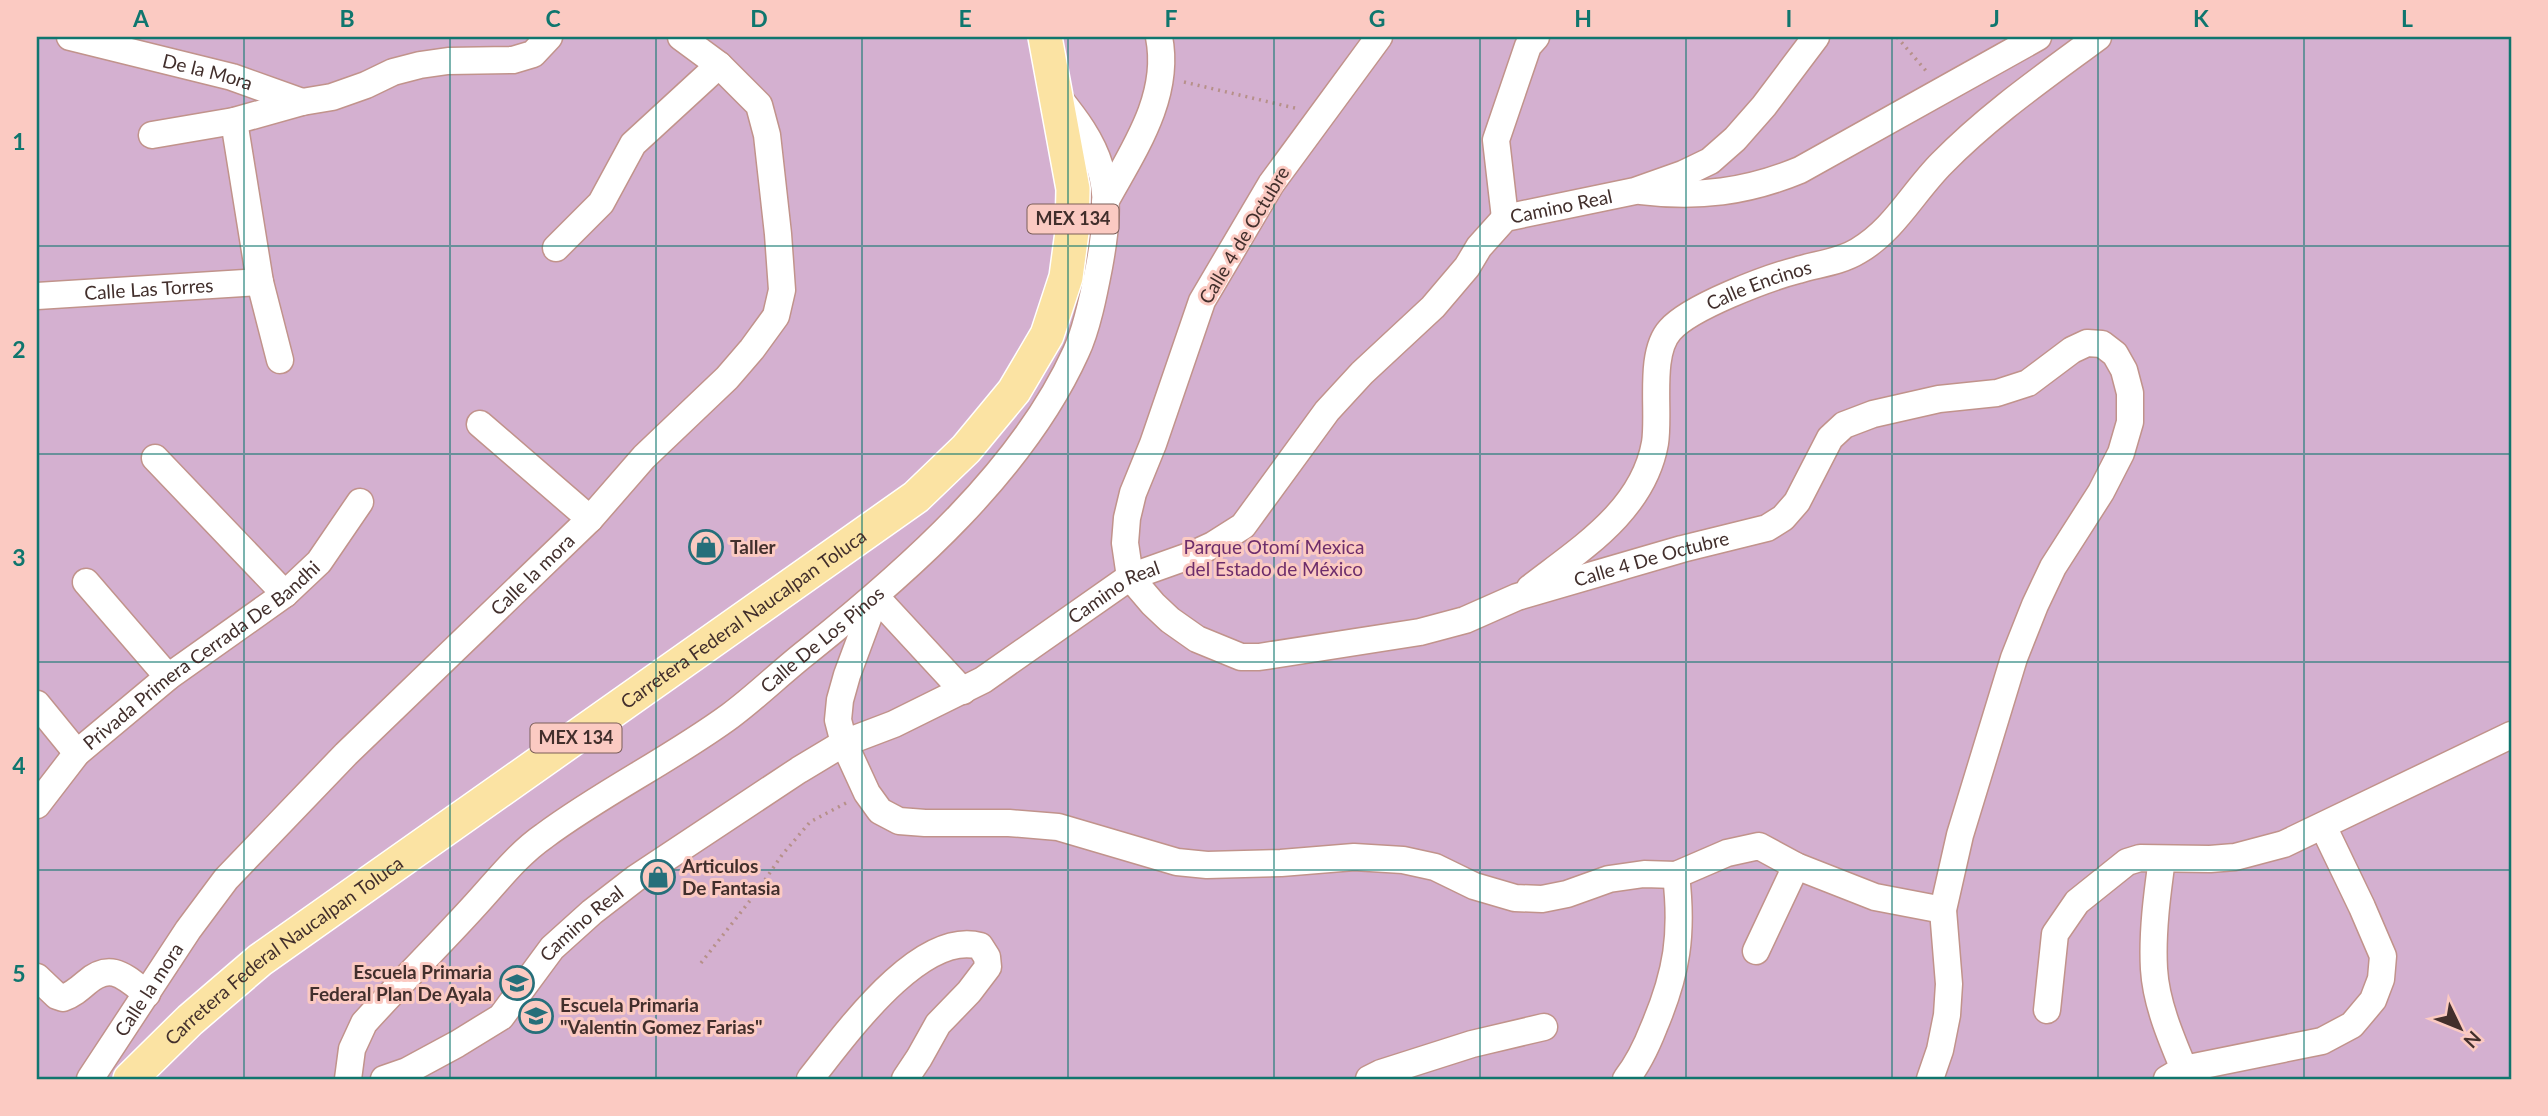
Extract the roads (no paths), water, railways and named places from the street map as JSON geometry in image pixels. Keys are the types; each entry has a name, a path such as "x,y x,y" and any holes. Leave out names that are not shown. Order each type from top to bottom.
{"main road":[{"name":"Carretera Federal Naucalpan Toluca","path":"131,1079 190,1020 260,960 916,497 966,449 1014,391 1047,335 1066,277 1072,232 1073,189 1045,37"}],"street":[{"name":"De la Mora","path":"70,37 232,77 302,102"},
{"path":"152,135 234,121 302,102 332,97 393,72 420,65 448,61 513,60 533,54 549,37"},
{"name":"Calle la mora","path":"90,1079 188,930 226,879 346,754 590,519 644,457 727,378 776,316 782,290 766,135 759,106 719,65 681,37"},
{"path":"1105,202 1141,137 1161,78 1159,37"},
{"name":"Calle 4 de Octubre","path":"1130,577 1125,543 1133,493 1153,444 1202,301 1271,184 1379,37"},
{"name":"Camino Real","path":"384,1079 407,1071 482,1031 508,1009 552,948 592,912 666,858 844,743 894,724 983,680 1130,577 1189,556 1243,526 1327,411 1370,365 1433,307 1505,218 1635,191 1710,161 1735,139 1764,106 1816,37"},
{"path":"1635,191 1678,195 1743,190 1779,179 1800,170 2038,37"},
{"name":"Calle Encinos","path":"1517,597 1590,542 1619,515 1643,480 1655,443 1659,352 1667,333 1680,319 1713,302 1784,274 1832,262 1858,251 1882,234 1940,165 1994,113 2098,37"},
{"path":"1505,218 1496,140 1531,40"},
{"path":"555,248 601,203 621,163 639,137 719,65"},
{"name":"Calle De Los Pinos","path":"348,1079 352,1049 364,1023 508,869 541,838 609,791 730,716 876,597 1002,469 1045,409 1077,351 1097,280 1103,244 1103,179 1095,153 1077,121 1058,97"},
{"path":"234,121 260,282 280,360"},
{"name":"Calle Las Torres","path":"37,296 260,282"},
{"name":"Calle 4 De Octubre","path":"1130,577 1162,612 1198,639 1230,653 1250,657 1420,632 1465,620 1517,597 1682,549 1767,528 1783,518 1797,502 1830,438 1844,425 1873,414 1939,399 1997,393 2028,383 2072,349 2087,343 2102,344 2115,354 2124,370 2130,393 2130,422 2121,453 2101,492 2053,568 2014,658 1960,835 1943,910"},
{"path":"480,424 590,519"},
{"path":"155,458 285,594"},
{"name":"Privada Primera Cerrada De Bandhi","path":"37,805 77,753 168,677 285,594 319,562 360,502"},
{"path":"86,582 168,677"},
{"path":"962,691 876,597 861,633 840,699 838,720 844,743 867,793 880,811 899,821 1009,823 1058,827 1177,862 1207,865 1354,857 1404,860 1435,867 1474,886 1516,898 1542,899 1567,894 1609,879 1644,874 1676,875 1727,853 1759,846 1796,866 1875,897 1943,910 1949,984 1940,1051 1930,1079"},
{"path":"37,704 77,753"},
{"path":"2048,1010 2055,934 2077,902 2127,862 2140,858 2235,857 2284,844 2511,735"},
{"path":"2162,859 2156,899 2154,971 2176,1074 2322,1041 2352,1025 2374,1000 2381,979 2383,956 2323,825"},
{"path":"1756,951 1796,866"},
{"path":"1626,1079 1647,1044 1666,999 1676,966 1680,907 1676,875"},
{"path":"810,1079 872,1003 901,975 924,959 952,947 969,943 980,946 987,957 988,967 969,992 938,1024 905,1079"},
{"path":"37,977 63,998 96,974 111,971 123,976 147,994"},
{"path":"1369,1079 1472,1044 1544,1027"}],"place":[{"name":"Taller","path":"706,547"},
{"name":"Articulos De Fantasia","path":"658,877"},
{"name":"Escuela Primaria Federal Plan De Ayala","path":"517,983"},
{"name":"Escuela Primaria \"Valentin Gomez Farias\"","path":"536,1016"}],"park label":[{"name":"Parque Otomí Mexica del Estado de México","path":"1274,558"}]}
